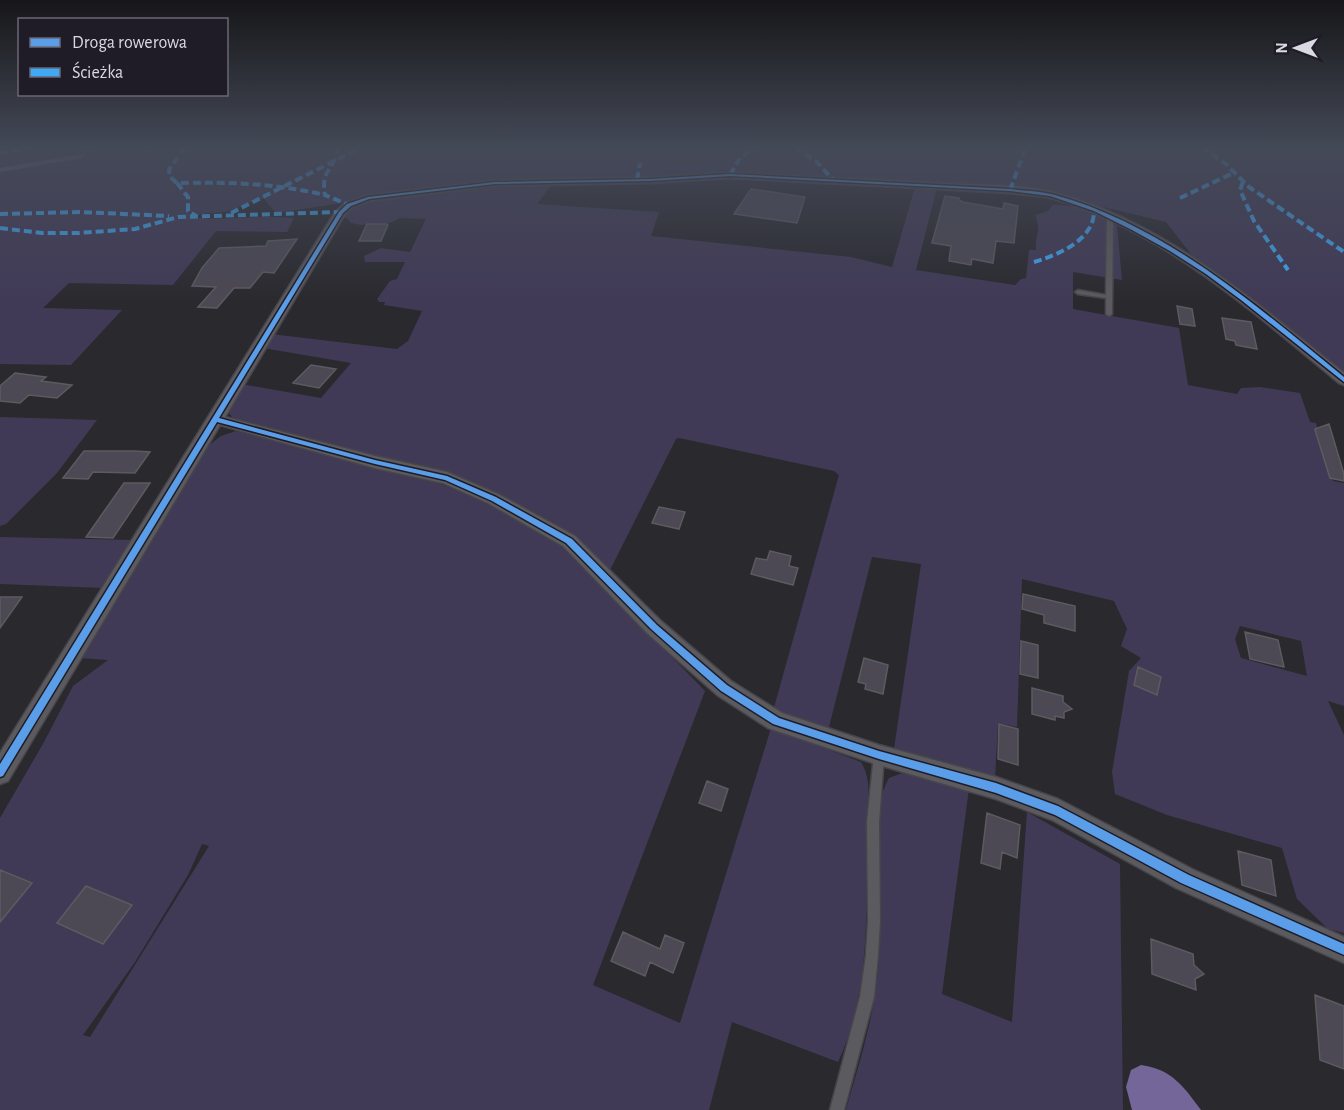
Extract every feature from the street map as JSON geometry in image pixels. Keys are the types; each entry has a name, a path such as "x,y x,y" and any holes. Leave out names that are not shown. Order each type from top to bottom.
{"street":[{"path":"0,773 341,212 349,205 366,199"},
{"path":"1063,199 1110,217 1152,239 1227,288 1344,380"},
{"path":"215,419 375,462 447,478 494,499 569,541 654,627 724,688 776,721 879,755 996,788 1058,811 1185,879 1344,950"}],"lane":[{"path":"1109,314 1110,217"},
{"path":"1078,292 1109,297"},
{"path":"837,1110 867,997 872,955 873,822 879,755"}],"shaded area":[{"path":"0,199 369,199 276,213 264,199 259,199 226,212 201,214 193,218 294,218 287,232 216,231 173,285 69,283 43,308 122,310 71,365 0,364"},
{"path":"381,199 541,199 537,204 659,212 651,236 851,257 892,267 912,199 934,199 916,270 1015,285 1021,279 1026,278 1029,250 1036,250 1038,229 1035,215 1048,211 1053,205 1070,206 1094,213 1117,226 1122,280 1073,272 1073,309 1179,328 1188,385 1237,394 1241,388 1260,387 1300,393 1310,422 1316,423 1333,481 1344,483 1344,706 1328,701 1344,735 1344,933 1328,929 1297,899 1282,848 1167,815 1115,794 1112,772 1129,671 1141,658 1121,646 1127,629 1114,601 1022,579 1017,727 998,723 995,779 894,749 921,564 872,557 828,731 773,711 839,475 834,471 676,439 609,572 596,556 560,528 516,503 454,476 234,420 227,410 241,384 321,398 351,363 263,348 271,334 397,349 408,341 422,311 384,305 385,302 379,302 377,299 390,281 397,279 405,262 365,262 364,256 381,248 410,252 426,219 400,218 390,223 361,225 351,223 347,218 341,218 347,209 364,201","holes":["1240,626 1301,641 1307,676 1241,658 1235,639"]},
{"path":"1069,199 1344,199 1344,375 1197,262 1166,222"},
{"path":"0,417 97,420 57,473 6,524 0,526"},
{"path":"236,431 424,478 482,499 565,546 705,691 593,985 680,1023 771,728 861,762 868,786 865,947 857,1005 838,1062 732,1022 709,1110 0,1110 0,818 73,686 108,660 79,658 204,449 221,436","holes":["202,844 209,846 90,1037 83,1035 135,962 188,875"]},
{"path":"0,537 132,540 104,588 0,584"},
{"path":"905,772 969,788 942,994 1012,1022 1027,812 1120,864 1123,1110 846,1110 868,1029 877,980 880,916 878,814 880,802 889,778"},
{"path":"1141,1065 1161,1070 1176,1080 1201,1110 1132,1110 1126,1087 1131,1070"}],"building":[{"path":"744,199 804,199 797,223 734,214"},
{"path":"944,199 959,199 963,202 1003,209 1004,203 1018,206 1014,243 996,241 993,263 972,259 971,265 949,261 951,246 932,243"},
{"path":"367,224 388,225 381,241 359,241"},
{"path":"297,239 274,273 263,272 250,288 234,288 217,308 198,307 216,287 192,286 202,268 219,248 266,246 268,241"},
{"path":"1177,306 1192,309 1195,326 1180,324"},
{"path":"1222,318 1251,322 1257,349 1236,345 1235,341 1226,339"},
{"path":"311,365 336,369 319,388 293,383"},
{"path":"15,373 46,377 41,381 72,385 57,398 29,395 20,403 0,401 0,386"},
{"path":"1329,424 1344,481 1330,478 1316,433 1315,429"},
{"path":"84,451 150,452 135,473 93,472 88,479 63,478"},
{"path":"124,483 150,483 113,538 86,537"},
{"path":"659,507 685,512 679,529 652,523"},
{"path":"770,551 791,556 789,566 798,568 793,585 751,574 756,558 767,560"},
{"path":"1023,594 1075,606 1075,631 1044,623 1044,615 1022,609"},
{"path":"0,597 22,597 0,628"},
{"path":"1245,632 1278,640 1284,667 1250,659"},
{"path":"1021,641 1038,645 1038,678 1020,674"},
{"path":"864,658 888,665 883,694 865,689 866,684 858,682"},
{"path":"1138,667 1161,677 1157,695 1134,685"},
{"path":"1032,688 1063,696 1063,702 1072,709 1064,712 1064,718 1055,716 1055,720 1032,714"},
{"path":"999,724 1018,729 1018,765 998,759"},
{"path":"707,781 728,789 721,811 699,803"},
{"path":"987,813 1020,825 1017,858 1002,852 1000,869 981,863"},
{"path":"1238,851 1271,860 1276,896 1242,885"},
{"path":"0,870 32,883 0,922"},
{"path":"86,886 132,905 103,944 57,923"},
{"path":"623,932 660,949 665,935 684,943 673,973 650,962 645,976 611,961"},
{"path":"1151,939 1193,954 1194,965 1204,974 1195,979 1196,990 1152,974"},
{"path":"1315,995 1344,1006 1344,1069 1320,1060"}],"marked path":[{"path":"188,199 188,211 196,216"},
{"path":"231,213 262,199"},
{"path":"334,199 349,205"},
{"path":"1243,199 1254,221 1288,270"},
{"path":"1266,199 1344,252"},
{"path":"1034,262 1053,256 1083,237 1094,220 1094,211"},
{"path":"0,214 81,212 169,216"},
{"path":"0,228 42,233 78,233 135,229 178,217 341,212"}],"cycle path":[{"path":"0,773 341,212 349,205 366,199"},
{"path":"1063,199 1095,210 1134,229 1208,273 1344,380"},
{"path":"215,419 375,462 447,478 494,499 569,541 654,627 724,688 776,721 879,755 996,788 1058,811 1185,879 1344,950"}]}
